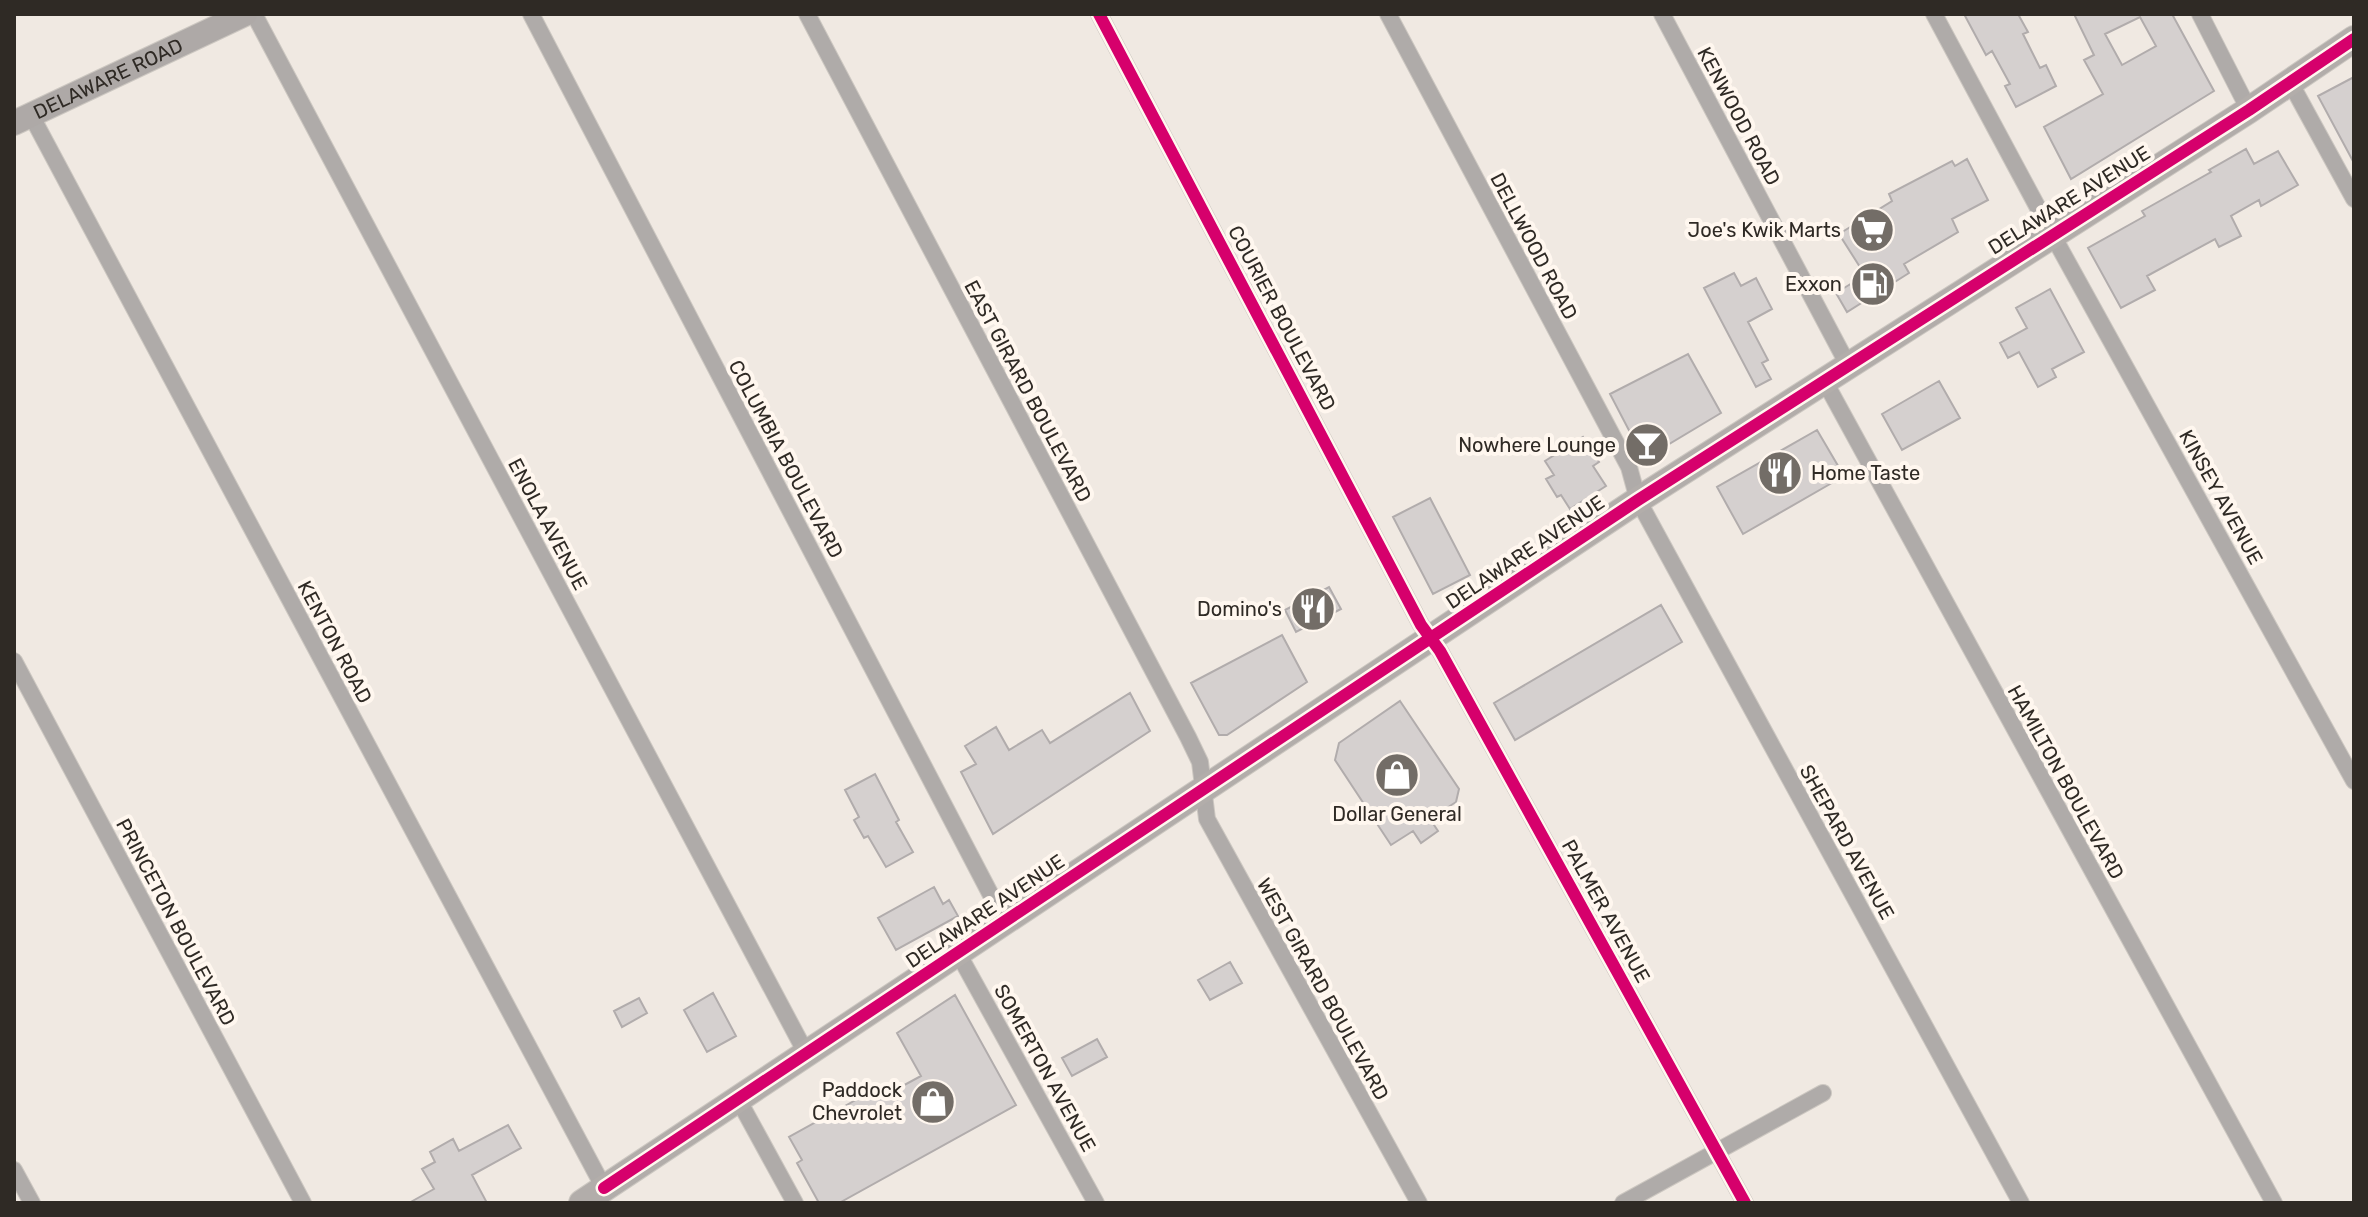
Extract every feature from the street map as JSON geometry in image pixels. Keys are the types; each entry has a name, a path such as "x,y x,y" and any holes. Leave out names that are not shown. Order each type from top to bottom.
{"main road":[{"name":"DELAWARE AVENUE","path":"582,1203 1638,500 2249,110 2354,39"}],"street":[{"name":"DELAWARE ROAD","path":"22,119 245,14"},
{"name":"ENOLA AVENUE","path":"254,14 806,1053"},
{"name":"COLUMBIA BOULEVARD","path":"531,14 1005,922"},
{"name":"EAST GIRARD BOULEVARD","path":"807,14 1188,737 1200,762 1203,790"},
{"name":"COURIER BOULEVARD","path":"1099,14 1377,544 1431,639"},
{"name":"DELLWOOD ROAD","path":"1388,14 1629,467 1638,500"},
{"name":"KENWOOD ROAD","path":"1662,14 1848,365"},
{"name":"KINSEY AVENUE","path":"1934,14 2354,781"},
{"path":"2200,14 2249,110"},
{"path":"2290,82 2354,199"},
{"name":"KENTON ROAD","path":"22,119 604,1188"},
{"name":"HAMILTON BOULEVARD","path":"1824,380 2274,1203"},
{"name":"SHEPARD AVENUE","path":"1638,500 2021,1203"},
{"name":"PALMER AVENUE","path":"1431,639 1745,1203"},
{"name":"PRINCETON BOULEVARD","path":"14,661 303,1203"},
{"name":"WEST GIRARD BOULEVARD","path":"1203,790 1207,819 1419,1203"},
{"name":"SOMERTON AVENUE","path":"958,953 1096,1203"},
{"path":"1623,1203 1823,1093"},
{"path":"738,1099 795,1203"},
{"path":"14,1170 32,1203"}],"building":[{"path":"1964,14 2018,14 2028,32 2023,34 2040,68 2046,65 2056,86 2016,107 2005,86 2010,84 1992,51 1986,55"},
{"path":"2074,14 2172,14 2214,91 2071,179 2044,127 2103,94 2084,60 2094,55","holes":["2140,17 2156,46 2122,65 2105,34"]},
{"path":"2354,77 2354,163 2318,96"},
{"path":"2246,149 2254,164 2278,151 2298,185 2261,206 2259,200 2231,216 2241,236 2219,247 2215,239 2147,276 2155,290 2121,308 2088,248 2145,216 2142,211"},
{"path":"1967,159 1988,200 1952,219 1958,232 1904,264 1909,273 1847,312 1836,293 1865,275 1839,234 1892,201 1889,194 1952,161 1955,166"},
{"path":"1734,273 1741,286 1756,278 1772,309 1748,322 1768,360 1762,363 1771,379 1756,387 1704,288"},
{"path":"2050,289 2084,352 2052,369 2056,377 2038,387 2019,352 2008,358 2000,343 2027,328 2016,308"},
{"path":"1688,354 1721,413 1644,459 1610,394"},
{"path":"1939,381 1960,418 1902,450 1882,414"},
{"path":"1817,430 1844,476 1743,534 1717,487"},
{"path":"1583,437 1599,462 1593,466 1606,486 1570,509 1561,495 1557,497 1546,479 1554,475 1545,461"},
{"path":"1430,498 1470,575 1433,594 1393,517"},
{"name":"Domino's","path":"1329,587 1341,609 1296,632 1285,610"},
{"path":"1661,605 1682,642 1515,740 1494,703"},
{"path":"1282,635 1307,682 1227,735 1219,735 1191,683"},
{"path":"1130,693 1150,731 993,834 961,772 976,764 965,746 996,727 1009,750 1042,730 1050,743"},
{"name":"Dollar General","path":"1400,701 1459,789 1456,802 1430,819 1438,831 1421,843 1413,831 1391,845 1335,760 1339,743"},
{"path":"875,774 913,852 886,867 868,836 864,838 854,820 859,817 845,790"},
{"path":"934,887 943,904 949,900 958,916 896,950 878,918"},
{"path":"1230,962 1242,983 1210,1000 1198,980"},
{"path":"713,993 736,1036 707,1052 684,1010"},
{"name":"Paddock Chevrolet","path":"955,995 1016,1105 839,1203 819,1203 797,1163 802,1160 789,1137 872,1091 886,1095 921,1076 897,1033"},
{"path":"639,998 647,1013 622,1027 614,1011"},
{"path":"1097,1039 1107,1057 1072,1076 1062,1058"},
{"path":"508,1125 521,1148 472,1175 487,1203 409,1203 434,1189 422,1169 435,1162 430,1152 453,1139 459,1151"}],"cycle path":[{"path":"1099,14 1421,625 1440,651 1745,1203"},
{"path":"604,1188 1638,500 2249,110 2354,39"}],"place":[{"name":"Joe's Kwik Marts","path":"1872,230"},
{"name":"Exxon","path":"1873,284"},
{"name":"Nowhere Lounge","path":"1647,445"},
{"name":"Home Taste","path":"1780,473"},
{"name":"Domino's","path":"1313,609"},
{"name":"Dollar General","path":"1397,775"},
{"name":"Paddock Chevrolet","path":"933,1102"}]}
